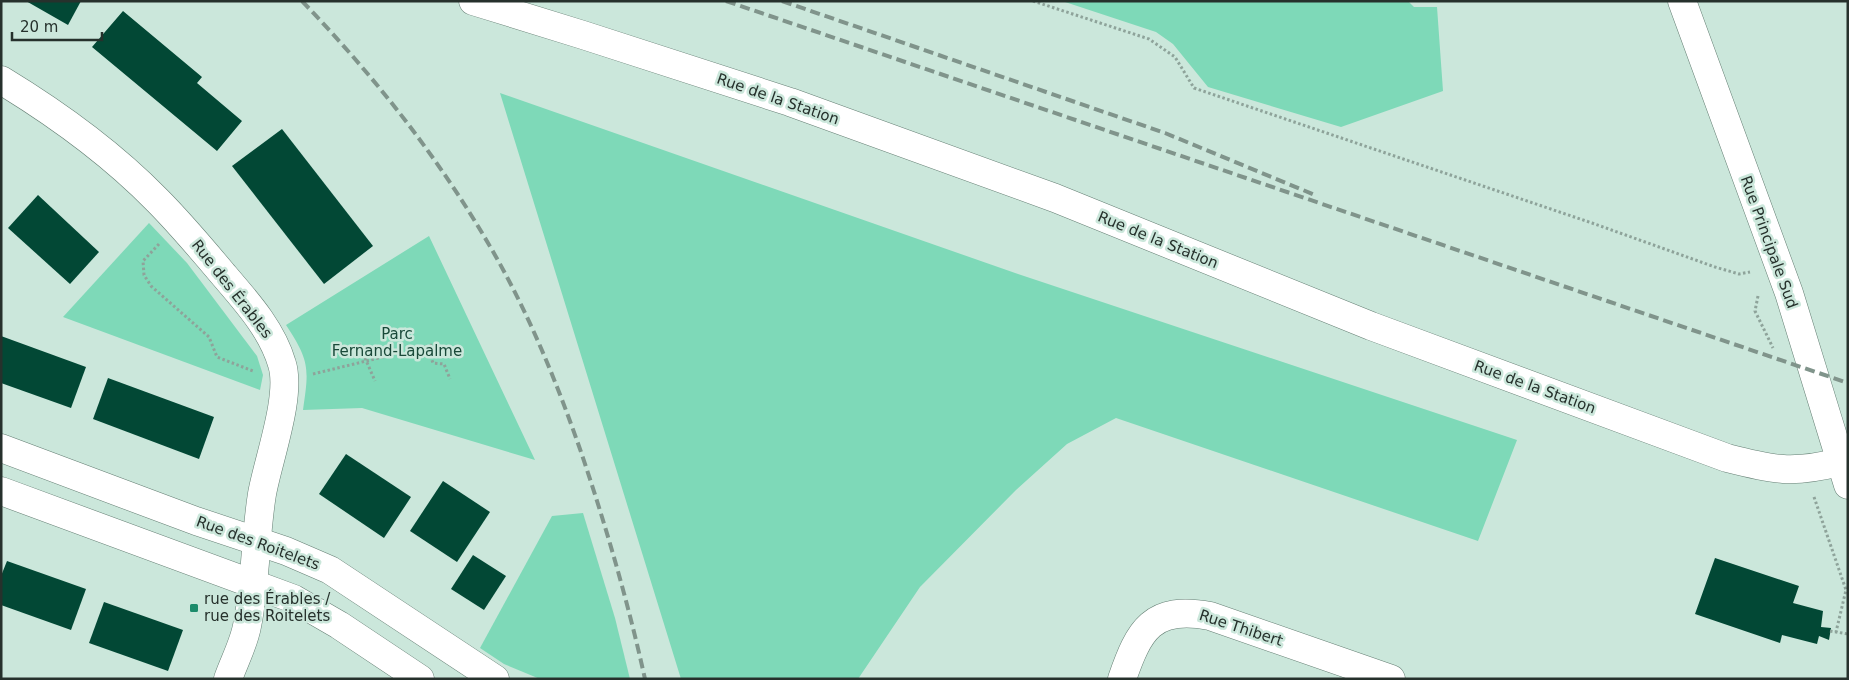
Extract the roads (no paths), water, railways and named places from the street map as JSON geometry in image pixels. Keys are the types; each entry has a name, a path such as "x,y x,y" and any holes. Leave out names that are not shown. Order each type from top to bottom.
{"street":[{"name":"Rue de la Station","path":"473,1 790,102 1046,195 1371,326 1727,458 1764,468 1844,473"},
{"name":"Rue Principale Sud","path":"1682,1 1789,293 1844,473"},
{"name":"Rue des Érables","path":"1,80 32,98 64,121 156,198 235,289 272,340 283,365 285,385 262,494 247,627 228,679"},
{"name":"Rue des Roitelets","path":"1,448 196,521 306,559 330,570 495,679"},
{"path":"1,491 294,599 320,613 420,679"},
{"name":"Rue Thibert","path":"1122,679 1130,654 1146,628 1158,619 1172,614 1191,612 1210,616 1391,679"}],"railway":[{"path":"302,1 354,58 425,147 468,210 515,293 551,372 581,452 616,564 645,679"},
{"path":"726,1 1848,383"},
{"path":"782,1 1165,133 1315,195"}],"place":[{"name":"rue des Érables / rue des Roitelets","path":"194,608"}],"park label":[{"name":"Parc Fernand-Lapalme","path":"397,342"}]}
